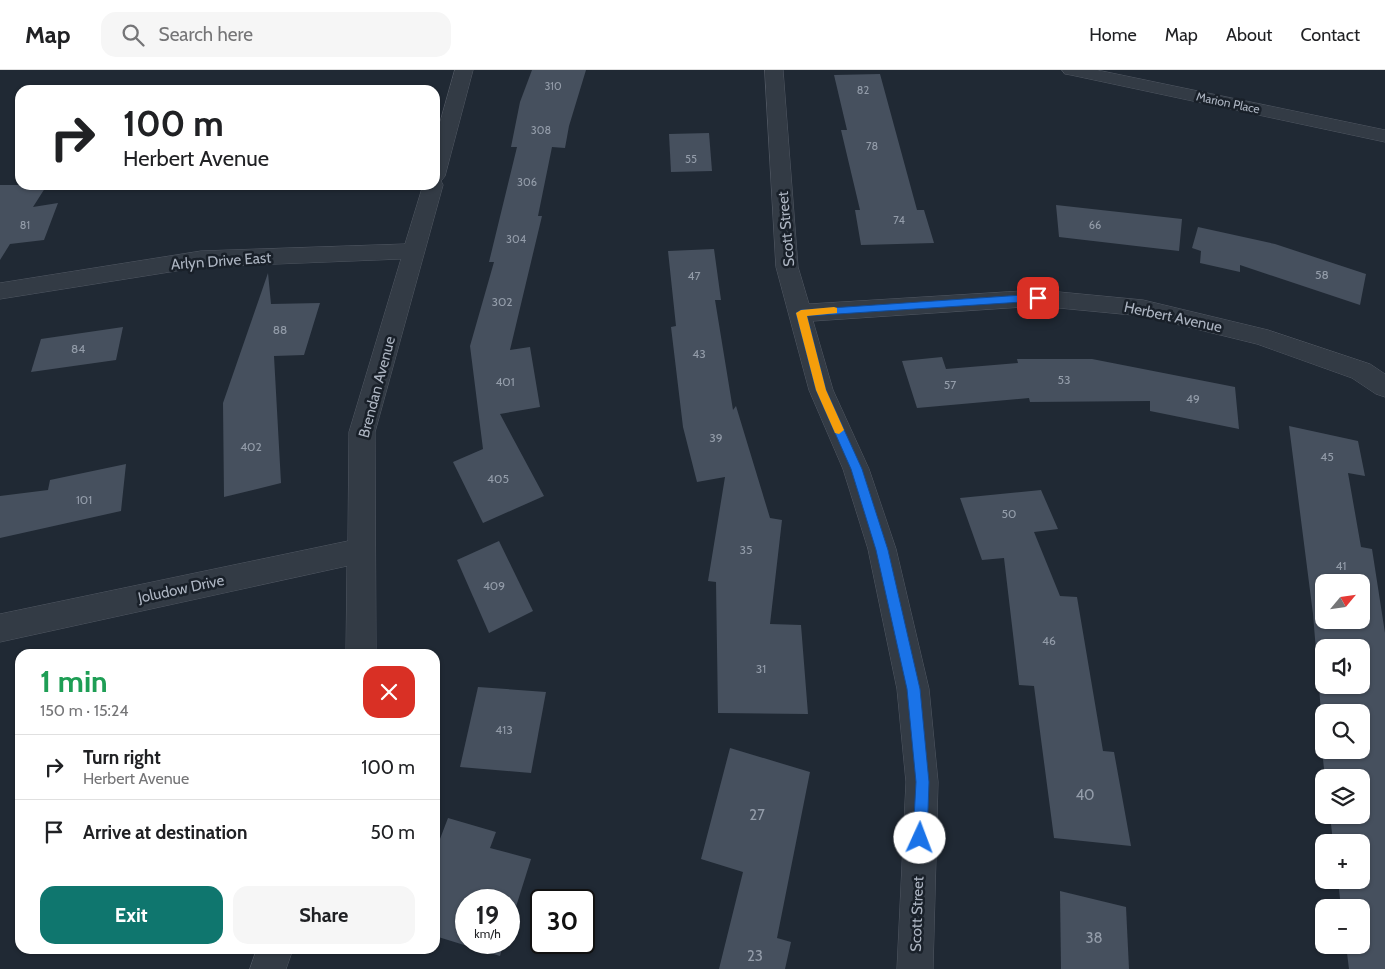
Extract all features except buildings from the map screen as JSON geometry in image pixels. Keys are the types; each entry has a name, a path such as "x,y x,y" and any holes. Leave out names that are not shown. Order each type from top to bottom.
{"street":[{"path":"440,158 464,70"},
{"name":"Scott Street","path":"774,70 787,267 821,390 856,469 882,550 913,689 922,782 915,969"},
{"name":"Marion Place","path":"1071,70 1385,136"},
{"name":"Brendan Avenue","path":"361,649 362,432 432,190"},
{"name":"Arlyn Drive East","path":"0,291 201,259 414,251"},
{"name":"Herbert Avenue","path":"801,313 1038,298 1143,308 1260,336 1361,371 1385,387"},
{"name":"Joludow Drive","path":"0,628 361,550"},
{"path":"268,969 274,954"}],"slow traffic":[{"path":"834,311 801,313 821,390 839,430"}],"route":[{"path":"920,838 922,782 913,689 882,550 856,469 821,390 801,313 1038,298"}]}
